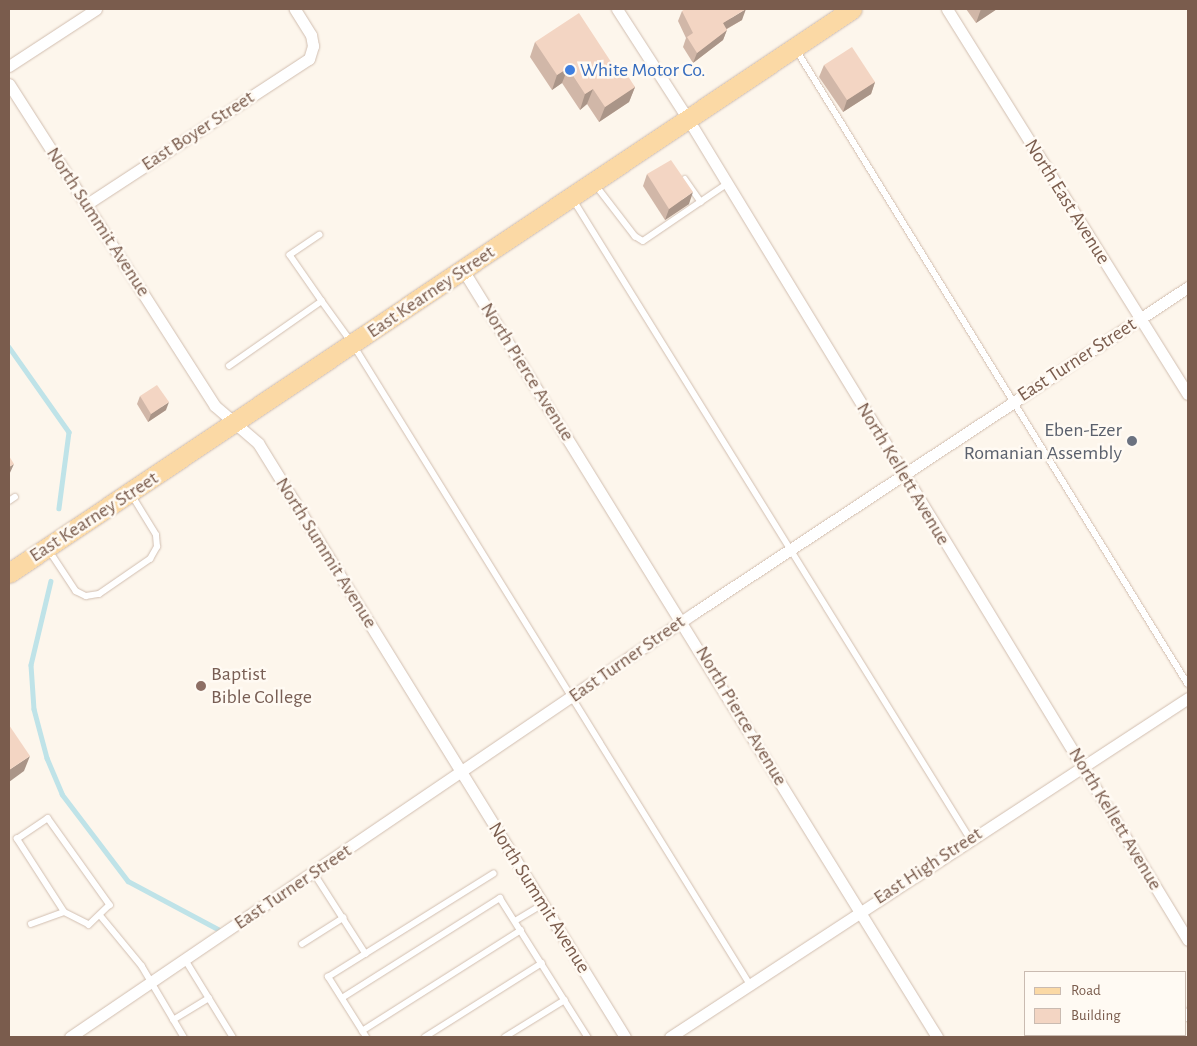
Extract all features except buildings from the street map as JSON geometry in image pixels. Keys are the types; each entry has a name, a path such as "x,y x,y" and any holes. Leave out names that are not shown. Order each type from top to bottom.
{"main road":[{"name":"East Kearney Street","path":"9,574 237,423 852,9"}],"street":[{"path":"9,66 96,9"},
{"name":"East Boyer Street","path":"87,204 309,58 313,46 311,35 295,9"},
{"name":"North Kellett Avenue","path":"617,9 688,119 902,474 1188,940"},
{"name":"North East Avenue","path":"947,9 1188,394"},
{"name":"North Summit Avenue","path":"9,84 215,406 258,443 625,1037"},
{"name":"North Pierce Avenue","path":"463,270 682,621 937,1037"},
{"name":"East Turner Street","path":"70,1037 461,774 682,621 1188,287"},
{"name":"East High Street","path":"670,1037 970,838 1188,698"}],"lane":[{"path":"795,47 1188,684"},
{"path":"685,179 701,202"},
{"path":"594,182 635,236 643,241 727,184"},
{"path":"572,197 789,550 970,838"},
{"path":"320,235 290,255 353,344 750,984"},
{"path":"229,366 322,301"},
{"path":"48,548 76,591 86,596 99,594 150,559 157,547 156,535 130,494"},
{"path":"9,501 15,497"},
{"path":"48,818 110,905 89,924 64,912 17,839 48,818"},
{"path":"314,872 366,954"},
{"path":"366,1037 328,977 493,874"},
{"path":"342,998 500,898 565,1000 586,1037"},
{"path":"515,922 542,904"},
{"path":"31,924 64,912"},
{"path":"100,915 142,966 150,983 184,1037"},
{"path":"302,944 343,918"},
{"path":"362,1031 521,930"},
{"path":"185,959 234,1037"},
{"path":"425,1037 542,963"},
{"path":"173,1020 209,998"},
{"path":"505,1037 565,1000"}],"waterway":[{"path":"9,347 69,432 59,508"},
{"path":"51,581 31,665 34,709 47,758 62,794 128,881 218,929"}],"place":[{"name":"White Motor Co.","path":"570,70"},
{"name":"Eben-Ezer Romanian Assembly","path":"1132,441"},
{"name":"Baptist Bible College","path":"201,686"}]}
